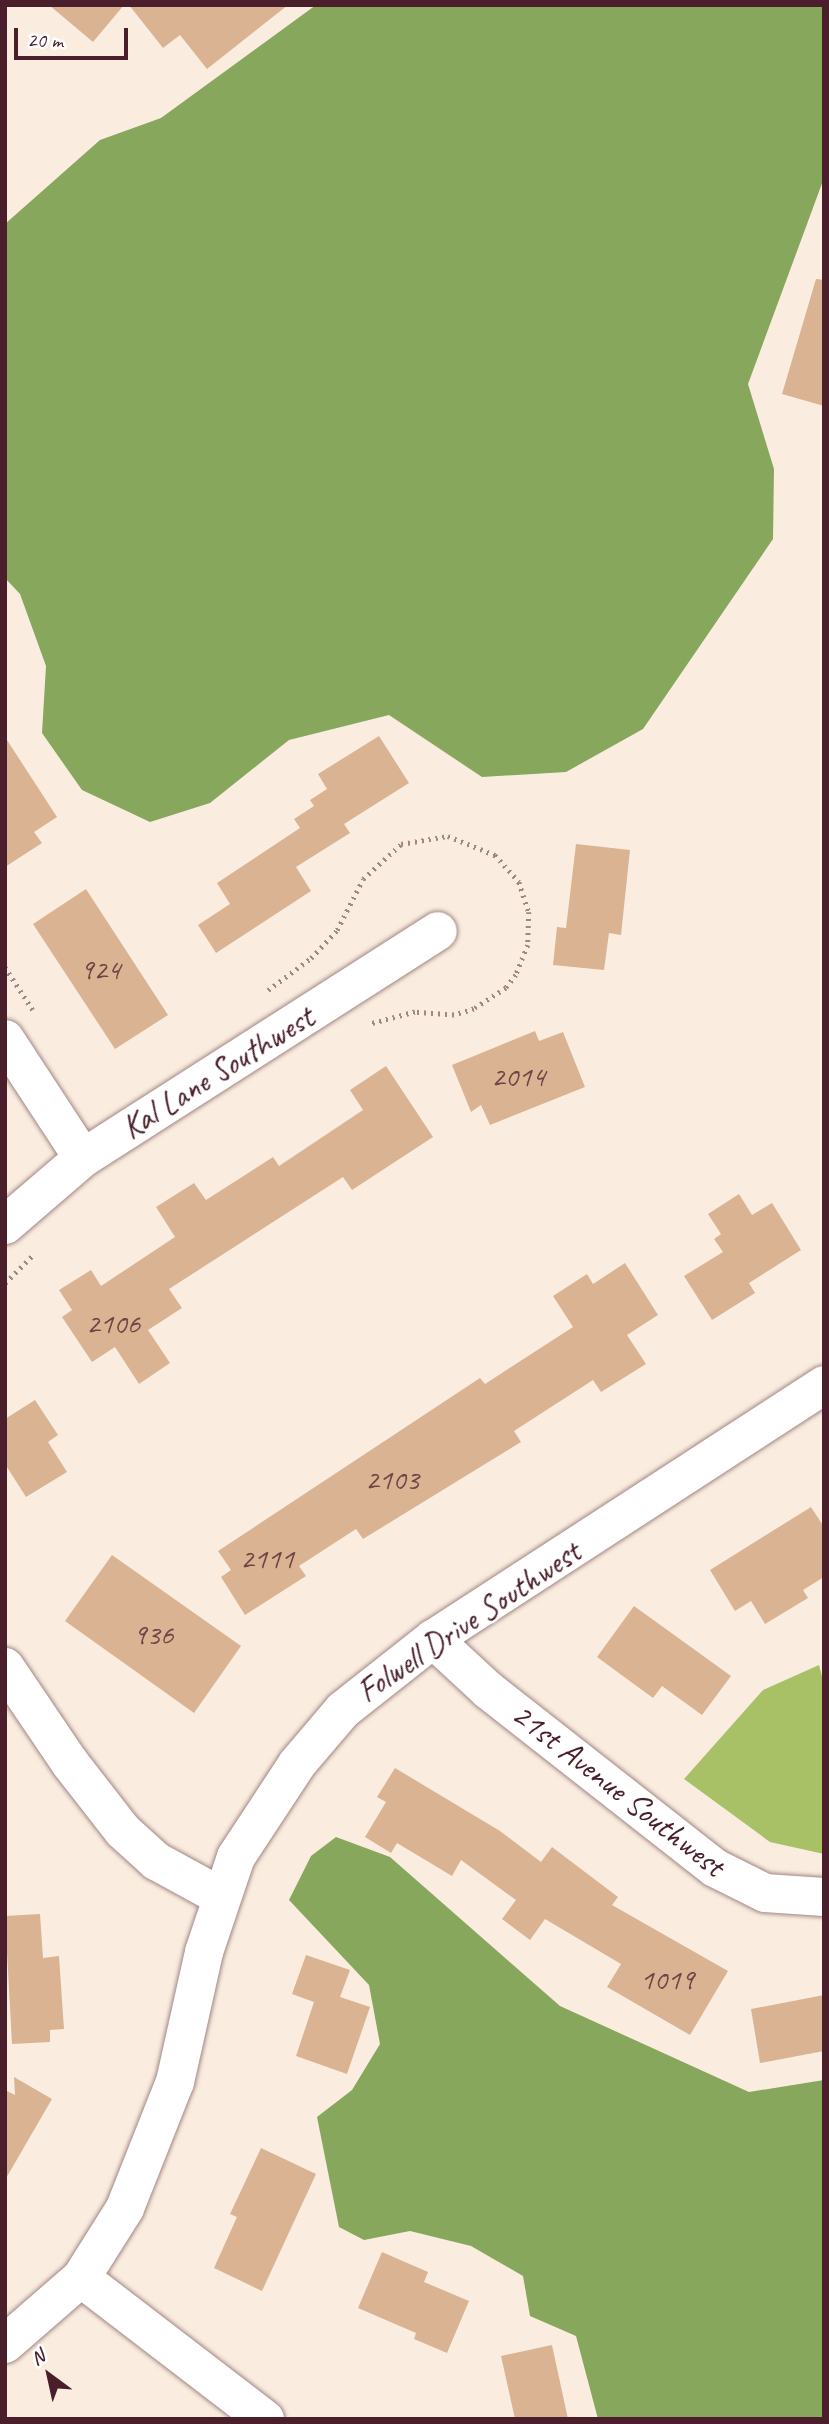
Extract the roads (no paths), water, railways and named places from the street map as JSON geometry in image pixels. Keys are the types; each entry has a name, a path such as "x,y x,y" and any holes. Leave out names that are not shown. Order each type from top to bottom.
{"street":[{"name":"Kal Lane Southwest","path":"5,1225 83,1158 438,931"},
{"path":"5,1039 83,1158"},
{"name":"Folwell Drive Southwest","path":"5,2344 80,2278 125,2208 158,2133 220,1896 236,1857 297,1764 343,1710 433,1639 824,1385"},
{"name":"21st Avenue Southwest","path":"433,1639 478,1682 715,1868 765,1893 824,1897"},
{"path":"5,1667 70,1763 123,1831 156,1861 220,1896"},
{"path":"80,2278 265,2419"}]}
